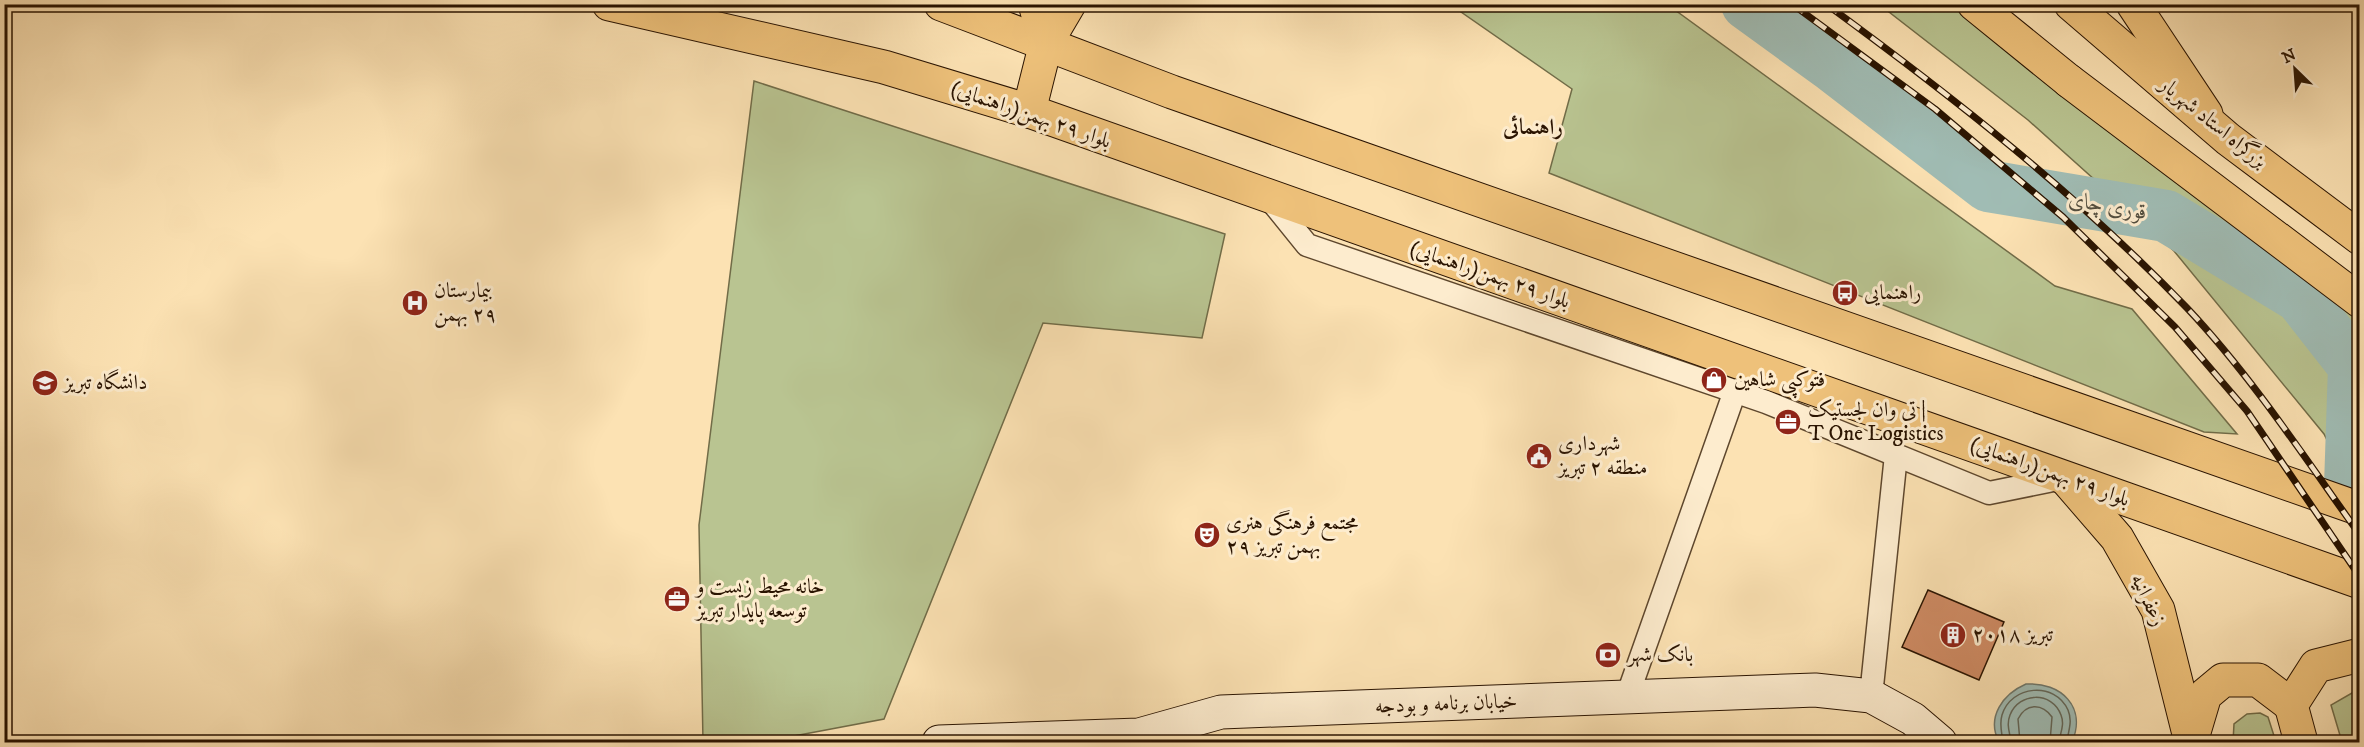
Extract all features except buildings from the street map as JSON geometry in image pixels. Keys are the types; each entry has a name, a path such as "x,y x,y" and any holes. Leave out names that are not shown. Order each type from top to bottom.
{"main road":[{"name":"بلوار ٢٩ بهمن(راهنمایی)","path":"609,4 884,67 1029,111 1269,198 2360,582"},
{"path":"941,4 1172,92 2360,509"},
{"path":"1035,4 1046,43"},
{"path":"1029,111 1046,43 1070,4"},
{"path":"1974,4 2069,81 2360,301"},
{"name":"بزرگراه استاد شهریار","path":"2071,4 2216,128 2355,232"},
{"path":"2133,4 2216,128"},
{"name":"زعفرانیه","path":"2064,478 2117,538 2158,610 2191,742"},
{"path":"2290,705 2316,666 2360,655"},
{"path":"2191,742 2205,695 2223,680 2258,680 2290,705 2301,742"}],"street":[{"path":"1269,198 1307,245 1735,391 1989,494 2064,478"},
{"path":"1627,697 1735,391"},
{"path":"1871,696 1896,455"},
{"name":"خیابان برنامه و بودجه","path":"939,742 1139,735 1221,712 1815,690 1871,696 1913,719 1940,742"}],"green space":[{"path":"1451,5 1668,5 2055,286 2132,309 2237,434 2204,432 1549,173 1572,89"},
{"path":"1880,5 1968,5 2359,311 2359,482 2345,477 2324,434 2174,251 2028,120"},
{"path":"754,81 1225,234 1202,338 1043,323 884,719 762,742 703,742 699,525"},
{"path":"2352,693 2359,700 2359,742 2342,742 2331,705"},
{"path":"2260,713 2268,717 2276,742 2233,742 2234,724 2247,714"}],"water":[{"path":"2026,684 2050,687 2068,699 2076,718 2076,729 2072,742 1999,742 1994,724 1999,707 2010,694"}],"waterway":[{"name":"قوری چای","path":"1747,4 1831,65 1988,186 2166,216 2300,297 2354,366 2350,486"}],"railway":[{"path":"1792,4 1935,109 2063,217 2175,327 2247,411 2360,577"},
{"path":"1826,4 2013,148 2102,225 2145,266 2187,308 2234,362 2360,535"}],"place":[{"name":"راهنمایی","path":"1845,293"},
{"name":"بیمارستان ٢٩ بهمن","path":"415,303"},
{"name":"فتوکپی شاهین","path":"1714,380"},
{"name":"دانشگاه تبریز","path":"45,383"},
{"name":"تی وان لجستیک | T One Logistics","path":"1788,422"},
{"name":"شهرداری منطقه ۲ تبریز","path":"1539,456"},
{"name":"مجتمع فرهنگی هنری ۲۹ بهمن تبریز","path":"1207,535"},
{"name":"خانه محیط زیست و توسعه پایدار تبریز","path":"677,599"},
{"name":"تبریز ۲۰۱۸","path":"1953,635"},
{"name":"بانک شهر","path":"1608,655"}],"district":[{"name":"راهنمائی","path":"1533,127"}]}
